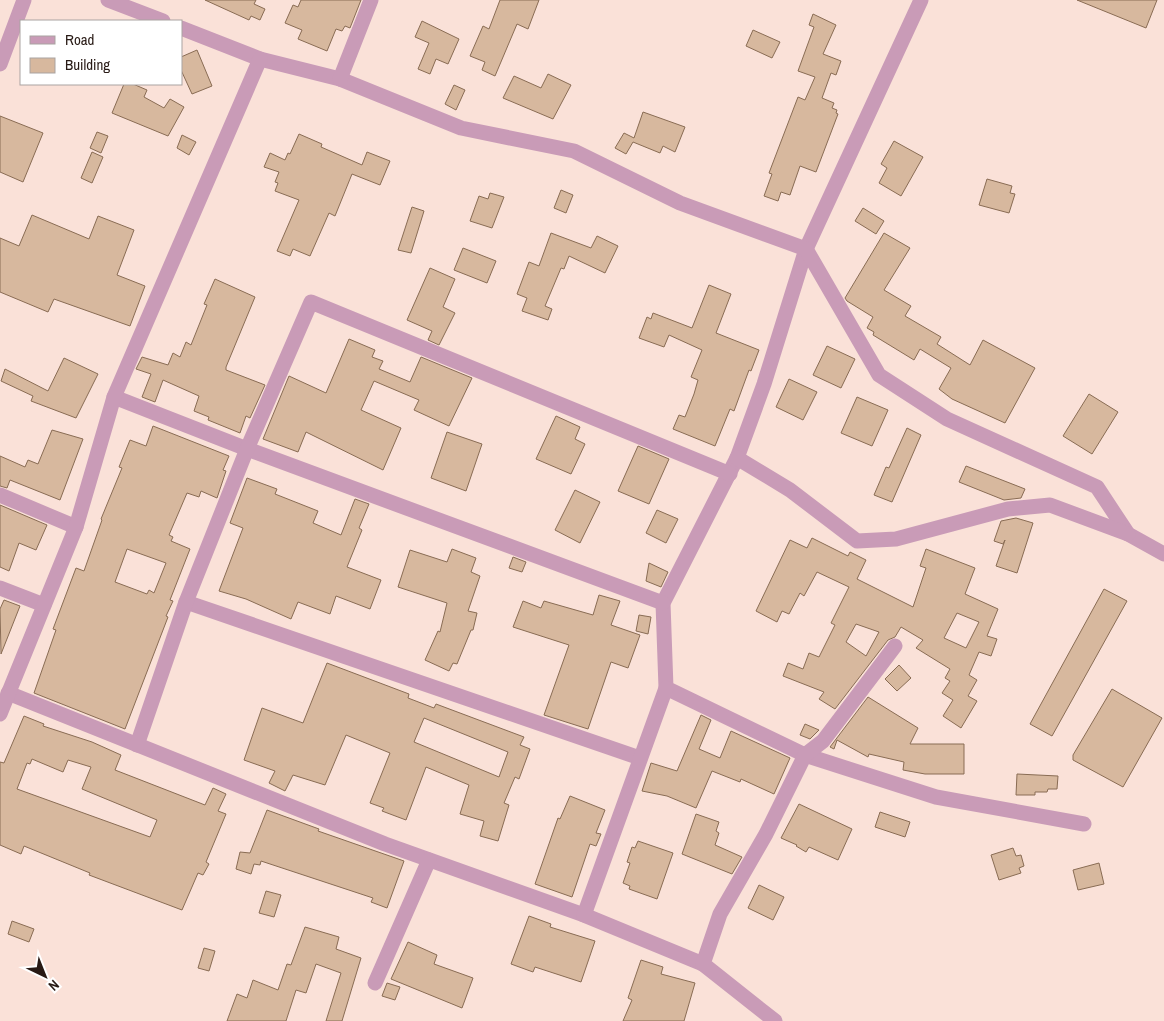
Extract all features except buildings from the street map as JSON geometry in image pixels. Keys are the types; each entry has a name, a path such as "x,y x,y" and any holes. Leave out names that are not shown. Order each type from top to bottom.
{"street":[{"path":"0,64 24,0"},
{"path":"108,0 160,20"},
{"path":"340,79 371,0"},
{"path":"584,915 666,688 663,603 737,458 764,384 806,249 921,0"},
{"path":"182,28 260,58 340,79 461,128 574,151 680,203 806,249 879,375 947,419 1097,488 1128,534"},
{"path":"0,714 76,527 114,397 260,58"},
{"path":"137,745 186,602 247,449 311,302 730,474"},
{"path":"114,397 247,449 663,603"},
{"path":"737,458 790,490 857,541 896,539 1008,509 1050,505 1128,534 1164,554"},
{"path":"0,495 76,527"},
{"path":"0,588 44,605"},
{"path":"186,602 640,758"},
{"path":"702,964 720,914 766,834 805,755 823,741 895,646"},
{"path":"666,688 805,755 936,797 1084,824"},
{"path":"8,693 429,860 584,915 702,964 775,1021"},
{"path":"376,983 429,860"}]}
